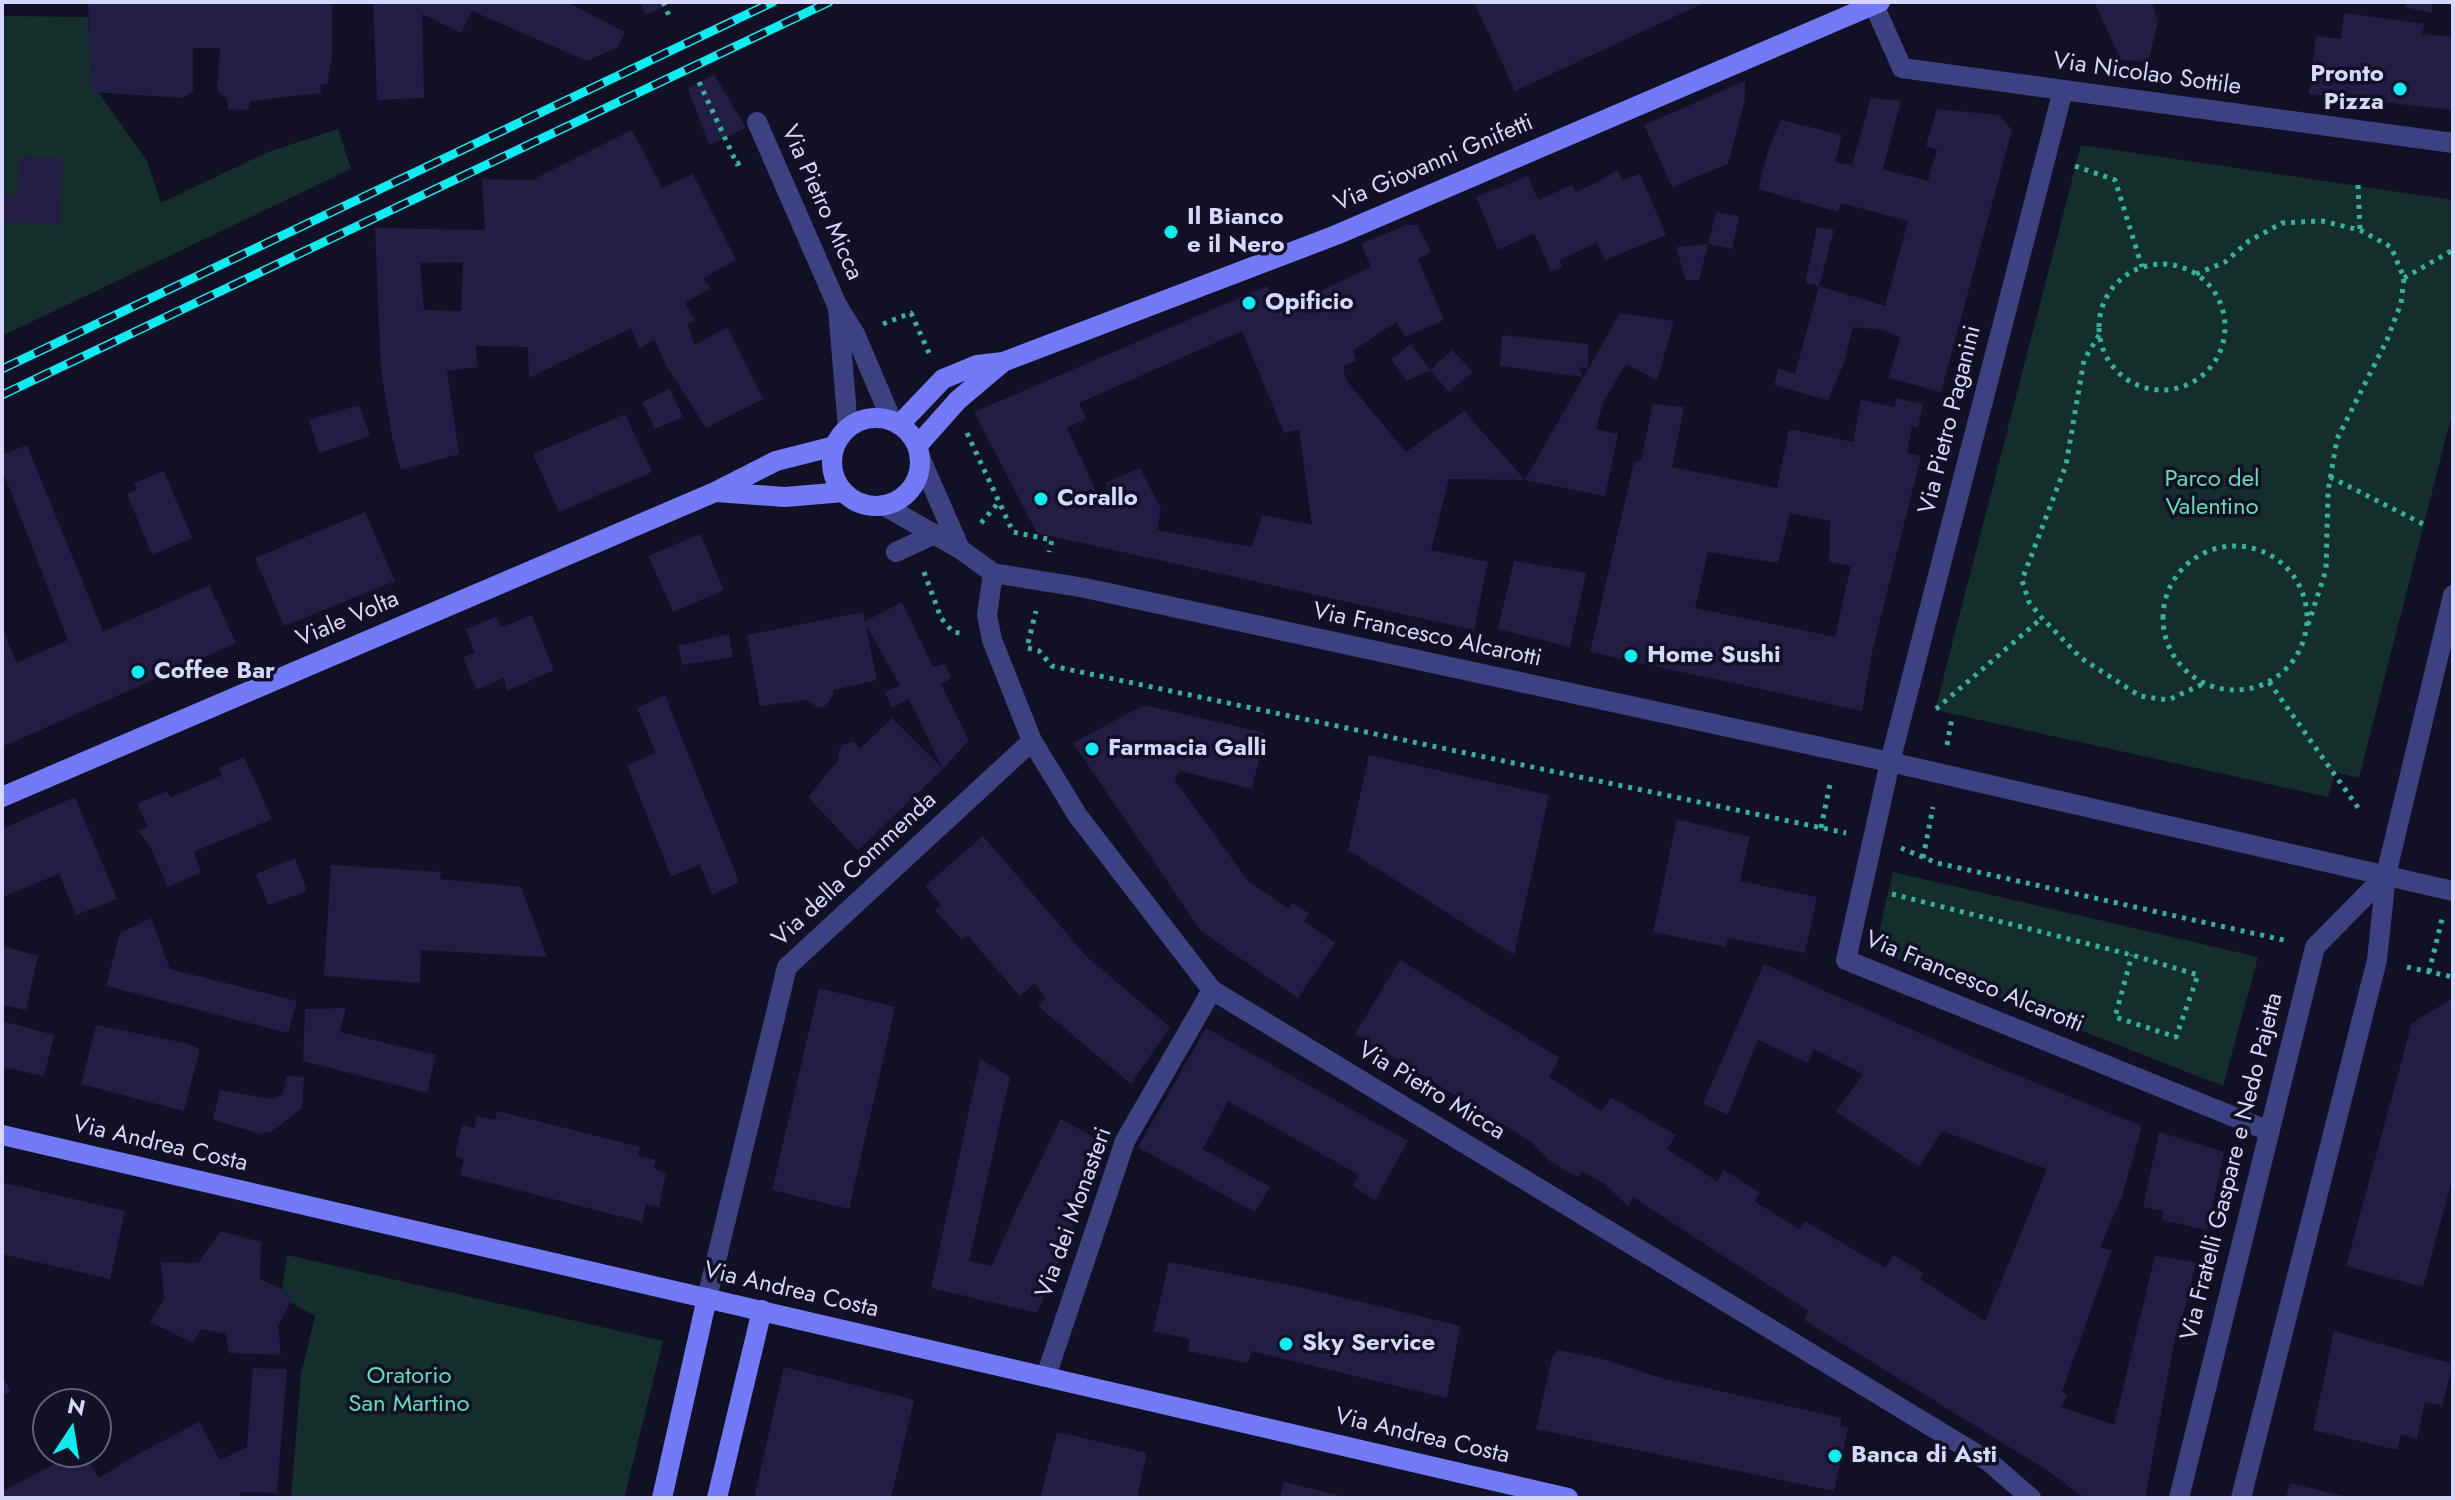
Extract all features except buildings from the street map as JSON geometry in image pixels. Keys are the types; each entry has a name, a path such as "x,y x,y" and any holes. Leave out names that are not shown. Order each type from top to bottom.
{"street":[{"name":"Via Nicolao Sottile","path":"1877,3 1902,68 2453,143"},
{"name":"Via Giovanni Gnifetti","path":"896,423 943,379 977,365 1003,362 1336,235 1877,3"},
{"name":"Via Pietro Paganini","path":"1890,762 2063,90"},
{"name":"Via Pietro Micca","path":"757,122 837,305 855,334 896,423"},
{"name":"Via Pietro Micca","path":"837,305 848,428"},
{"name":"Via Giovanni Gnifetti","path":"918,451 958,400 1003,362"},
{"path":"918,451 920,466 911,489 903,497 883,505 863,504 844,492 833,471 835,446 848,428 872,418 896,423 918,451 960,549"},
{"name":"Viale Volta","path":"2,797 715,492 776,461 835,446"},
{"name":"Viale Volta","path":"715,492 785,497 844,492"},
{"path":"883,505 960,549"},
{"path":"896,552 935,534"},
{"name":"Via Francesco Alcarotti","path":"960,549 993,573 1100,591 1890,762 2453,891"},
{"name":"Via Pietro Micca","path":"993,573 987,615 992,640 1032,741 1078,816 1212,990 1988,1461 2031,1498"},
{"path":"2241,1498 2377,960 2386,875 2453,595"},
{"name":"Via della Commenda","path":"707,1298 787,967 1032,741"},
{"name":"Via Francesco Alcarotti","path":"1890,762 1846,960 2269,1131"},
{"name":"Via Fratelli Gaspare e Nedo Pajetta","path":"2179,1498 2315,947 2386,875"},
{"name":"Via dei Monasteri","path":"1046,1376 1125,1141 1212,990"},
{"name":"Via Andrea Costa","path":"2,1135 1568,1498"},
{"path":"662,1498 707,1298"},
{"path":"717,1498 762,1310"}],"path":[{"path":"663,2 670,18"},
{"path":"699,82 719,125"},
{"path":"2075,166 2115,180 2142,267"},
{"path":"2358,185 2360,230"},
{"path":"2196,274 2225,262 2249,241 2282,223 2322,221 2360,230 2391,247 2404,278 2401,303 2387,340 2337,439 2330,477 2326,570 2302,646 2293,662 2269,682 2242,691 2222,690 2203,684 2183,669 2169,650 2162,626 2163,602 2173,579 2189,561 2211,549 2236,545 2248,547 2281,562 2297,580 2306,604 2307,628"},
{"path":"2404,278 2453,250"},
{"path":"2160,264 2179,266 2196,274 2212,287 2222,306 2226,327 2222,347 2212,366 2196,380 2177,388 2156,389 2136,384 2118,372 2106,355 2099,335 2101,313 2109,294 2123,277 2142,267 2160,264"},
{"path":"875,327 911,313 930,356"},
{"path":"2099,335 2084,360 2066,465 2022,580 2029,602 2081,658 2140,696 2168,700 2203,684"},
{"path":"963,426 1013,532 1052,540"},
{"path":"2330,477 2425,525"},
{"path":"977,527 999,502"},
{"path":"919,564 941,618 953,632 963,634"},
{"path":"926,579 934,575"},
{"path":"1036,611 1027,648 1039,651 1052,666 1858,836"},
{"path":"1932,713 2042,618"},
{"path":"2269,682 2359,809"},
{"path":"1944,755 1952,718"},
{"path":"1821,828 1830,784"},
{"path":"1923,858 1933,807"},
{"path":"1899,847 1937,863 2292,942"},
{"path":"1863,886 2132,955 2198,975 2176,1037 2115,1017 2132,955"},
{"path":"2429,972 2442,918"},
{"path":"2398,965 2453,977"}],"green space":[{"path":"2,16 88,17 91,82 147,161 161,203 268,152 338,129 351,169 2,336"},
{"name":"Parco del Valentino","path":"2081,145 2453,200 2453,410 2359,778 2335,772 2328,797 1935,710"},
{"path":"1893,872 2258,957 2223,1086 1875,950"},
{"name":"Oratorio San Martino","path":"287,1255 663,1341 624,1498 291,1498 301,1374 315,1316 281,1297"}],"railway":[{"path":"2,369 773,2"},
{"path":"2,395 829,2"}],"place":[{"name":"Pronto Pizza","path":"2400,89"},
{"name":"Il Bianco e il Nero","path":"1171,232"},
{"name":"Opificio","path":"1249,303"},
{"name":"Corallo","path":"1041,499"},
{"name":"Home Sushi","path":"1631,656"},
{"name":"Coffee Bar","path":"138,672"},
{"name":"Farmacia Galli","path":"1092,749"},
{"name":"Sky Service","path":"1286,1344"},
{"name":"Banca di Asti","path":"1835,1456"}]}
